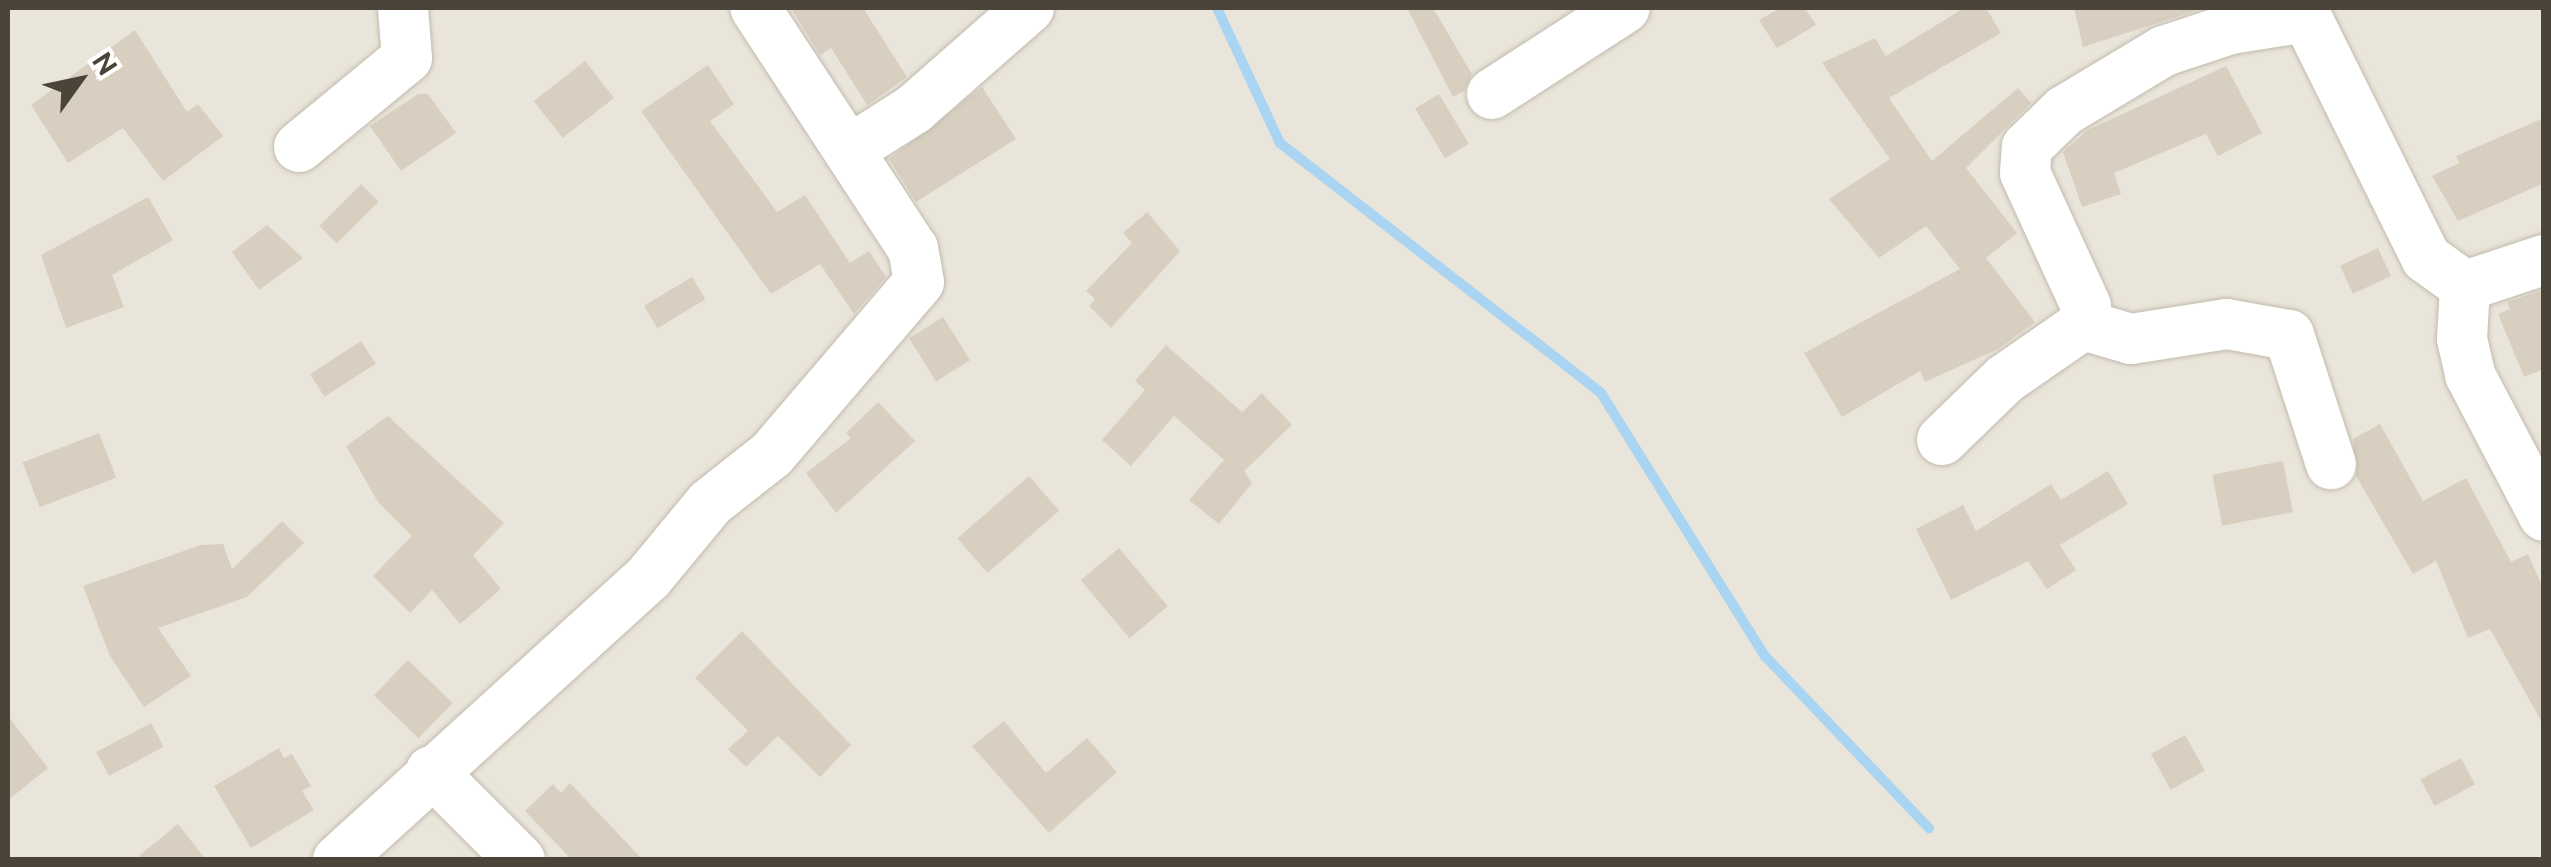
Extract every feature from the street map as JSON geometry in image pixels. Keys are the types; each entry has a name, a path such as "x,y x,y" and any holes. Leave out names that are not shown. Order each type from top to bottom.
{"street":[{"path":"300,147 406,58 403,8"},
{"path":"338,860 648,578 710,502 772,454 920,282 914,248 756,8"},
{"path":"851,149 914,110 1028,8"},
{"path":"1492,94 1626,8"},
{"path":"1942,440 2005,380 2082,325 2086,306 2025,174 2027,147 2064,111 2164,51 2230,29 2304,12 2426,258 2465,286"},
{"path":"2465,286 2544,260"},
{"path":"2465,286 2462,340 2470,376 2544,516"},
{"path":"2082,325 2132,339 2227,324 2290,335 2331,464"},
{"path":"431,772 520,860"}],"shaded area":[{"path":"8,8 2543,8 2543,859 8,859"}],"building":[{"path":"791,8 863,8 907,77 867,105 831,48 820,55"},
{"path":"1407,8 1433,8 1472,74 1464,91 1453,97"},
{"path":"1780,8 1805,8 1816,25 1777,48 1759,20"},
{"path":"1964,8 1986,8 2001,33 1889,98 1932,161 2018,88 2031,103 1966,168 2017,233 1986,258 2035,322 1998,349 1925,382 1920,371 1842,417 1804,353 1960,269 1926,226 1879,258 1829,199 1890,159 1822,63 1875,38 1886,56"},
{"path":"2074,8 2204,8 2083,47"},
{"path":"135,30 187,112 198,104 223,136 163,181 123,128 68,163 31,105"},
{"path":"585,61 614,98 563,138 534,101"},
{"path":"708,65 734,104 710,121 777,212 805,195 850,263 869,251 886,277 854,314 820,264 771,294 641,111"},
{"path":"2226,66 2262,133 2218,156 2206,134 2114,173 2121,194 2082,207 2063,152 2088,130"},
{"path":"982,87 1016,139 916,202 889,159"},
{"path":"418,94 428,94 456,133 401,171 370,126"},
{"path":"1439,94 1469,144 1445,158 1415,108"},
{"path":"2544,118 2544,183 2458,221 2432,176 2459,163 2456,156"},
{"path":"361,184 379,202 337,243 319,226"},
{"path":"148,197 173,240 112,275 124,307 66,328 41,255"},
{"path":"1147,212 1180,251 1111,328 1089,306 1095,299 1086,291 1132,243 1123,233"},
{"path":"267,225 303,258 259,290 232,252"},
{"path":"2378,248 2391,276 2353,294 2340,266"},
{"path":"692,277 705,299 657,328 644,306"},
{"path":"2544,290 2544,369 2524,377 2498,314 2510,309 2507,302"},
{"path":"943,317 970,360 936,381 909,338"},
{"path":"361,341 376,364 325,397 310,374"},
{"path":"1166,345 1242,412 1262,393 1292,425 1244,471 1252,483 1219,524 1189,500 1224,460 1174,416 1131,466 1102,440 1145,390 1135,381"},
{"path":"878,402 915,441 836,513 806,473 851,438 846,433"},
{"path":"388,416 504,523 473,555 501,589 460,624 432,590 410,613 373,576 412,536 378,502 346,446"},
{"path":"2380,424 2423,501 2466,478 2511,562 2528,554 2544,590 2544,726 2490,629 2468,638 2436,561 2413,574 2356,476 2353,439"},
{"path":"99,433 116,478 40,507 22,462"},
{"path":"2283,461 2293,512 2222,526 2212,475"},
{"path":"2108,471 2128,504 2060,545 2076,570 2047,589 2028,561 1951,600 1916,529 1963,505 1976,531 2051,484 2061,500"},
{"path":"1029,476 1059,511 987,573 957,538"},
{"path":"282,521 304,543 247,597 158,628 191,676 144,707 110,656 83,586 201,545 223,544 232,569"},
{"path":"1119,548 1168,606 1130,638 1081,580"},
{"path":"742,631 851,745 820,777 778,736 746,767 728,749 748,731 695,678"},
{"path":"408,660 453,703 419,738 374,695"},
{"path":"8,716 48,768 8,800"},
{"path":"1004,721 1046,773 1087,738 1117,772 1049,833 972,746"},
{"path":"151,723 164,747 109,776 96,752"},
{"path":"2185,735 2205,771 2171,790 2151,754"},
{"path":"279,748 284,758 292,754 311,786 302,791 314,810 251,848 214,786"},
{"path":"2461,758 2475,784 2434,806 2420,780"},
{"path":"570,783 643,860 572,860 525,811 553,784 561,793"},
{"path":"178,824 206,860 134,860"}],"waterway":[{"path":"1217,8 1280,143 1601,393 1765,656 1929,828"}]}
